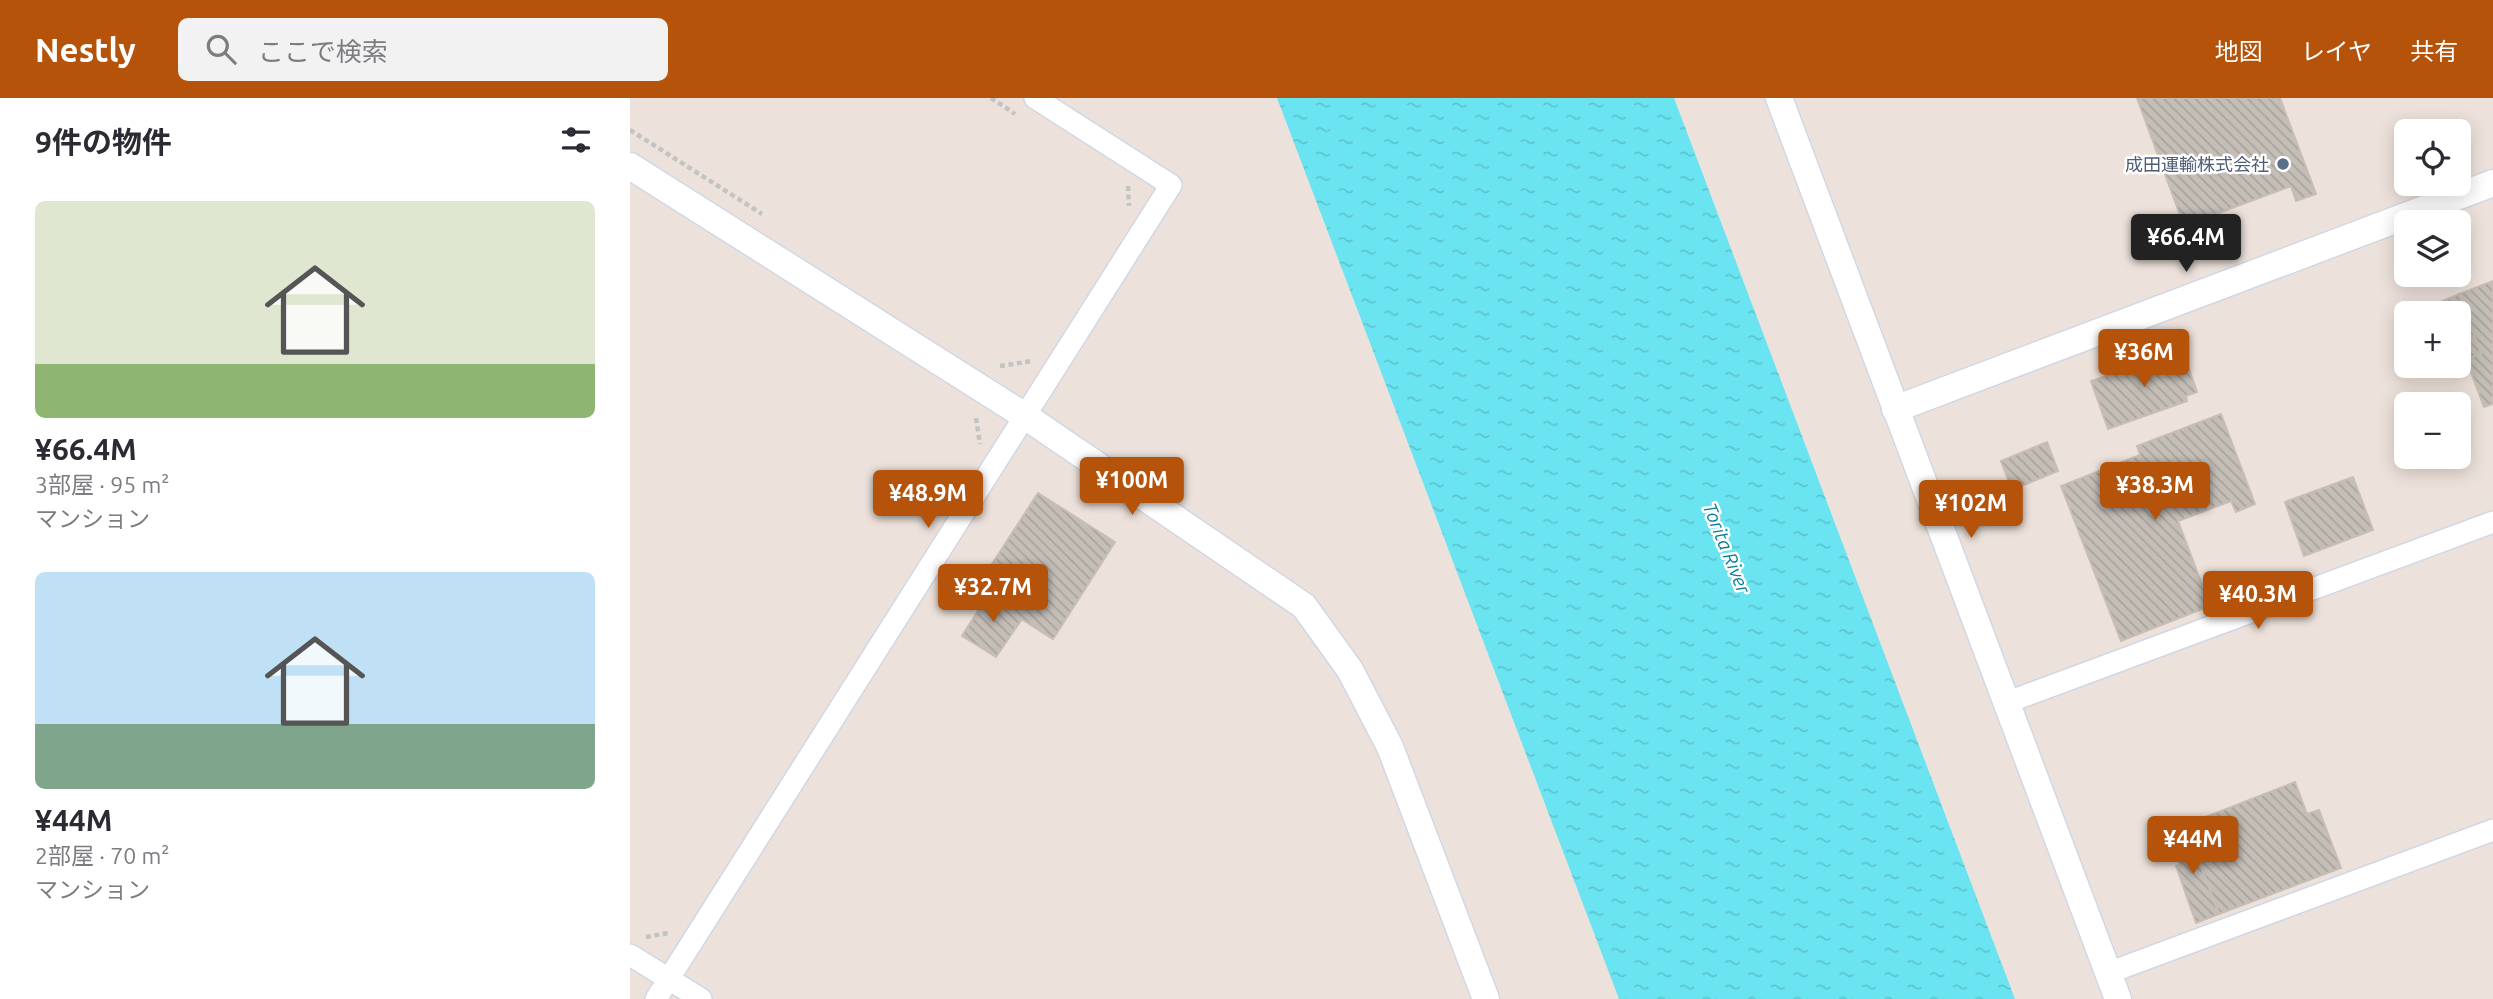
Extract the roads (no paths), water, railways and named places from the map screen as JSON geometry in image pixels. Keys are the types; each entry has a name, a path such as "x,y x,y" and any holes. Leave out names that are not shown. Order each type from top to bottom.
{"street":[{"path":"656,999 1171,185 1035,98"},
{"path":"1779,98 2118,999"},
{"path":"630,166 1025,416 1304,606 1350,670 1390,747 1486,999"},
{"path":"1895,409 2493,183"},
{"path":"2008,702 2493,522"},
{"path":"2108,973 2493,830"},
{"path":"630,955 701,999"}],"water":[{"name":"Torita River","path":"1277,98 1674,98 2015,999 1619,999"}],"place":[{"name":"成田運輸株式会社","path":"2283,164"}]}
